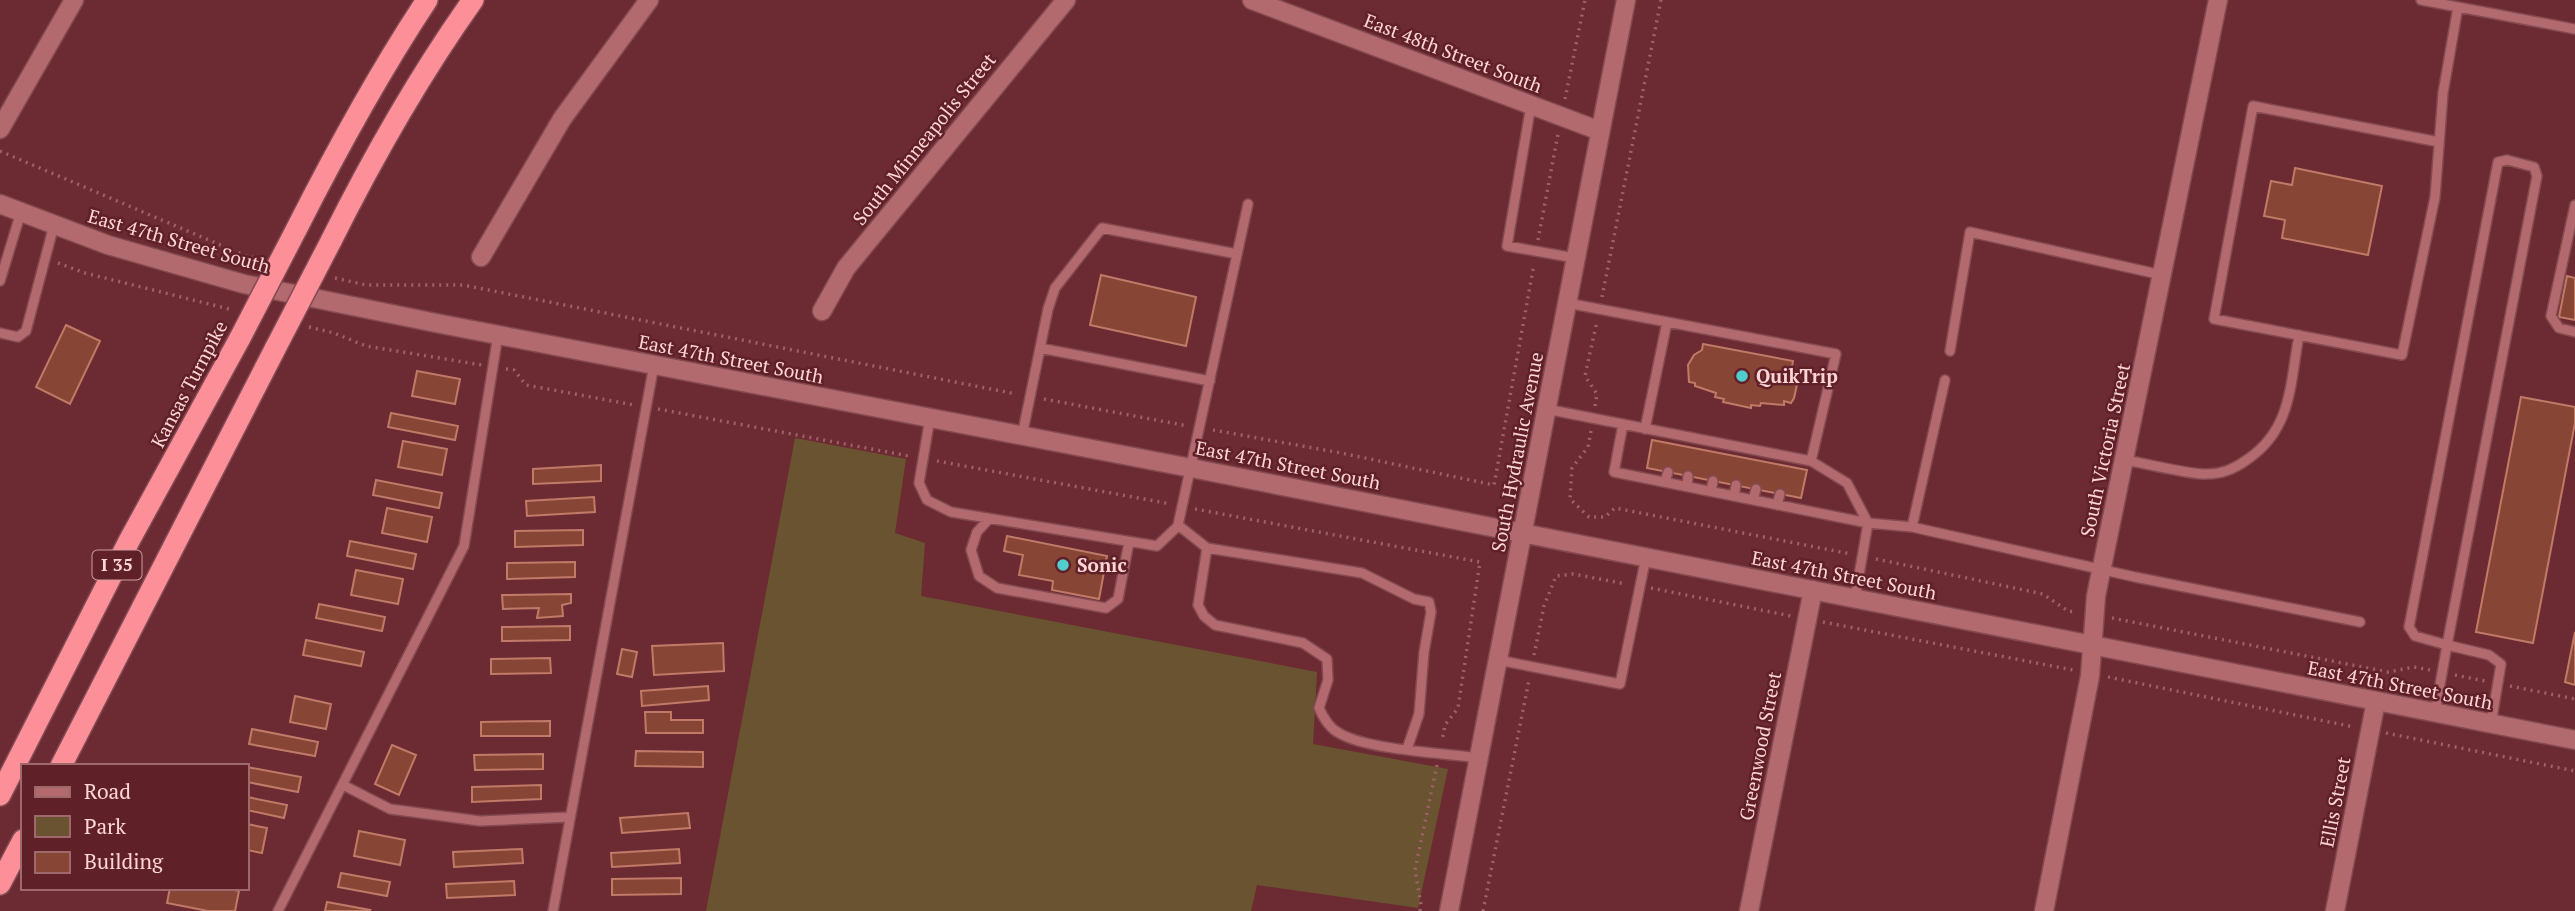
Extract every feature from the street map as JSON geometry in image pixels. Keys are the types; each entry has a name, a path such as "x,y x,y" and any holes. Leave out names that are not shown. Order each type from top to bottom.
{"highway":[{"name":"Kansas Turnpike","path":"0,795 129,541 240,338 345,134 398,43 427,0"},
{"name":"I 35","path":"62,764 356,190 409,98 473,0"},
{"path":"0,884 21,843"}],"street":[{"path":"0,129 74,0"},
{"path":"481,257 562,119 649,0"},
{"name":"South Minneapolis Street","path":"822,311 846,268 1066,0"},
{"name":"East 48th Street South","path":"1252,0 1600,131"},
{"name":"South Hydraulic Avenue","path":"1449,911 1626,0"},
{"name":"South Victoria Street","path":"2044,911 2090,673 2101,570 2218,0"},
{"name":"East 47th Street South","path":"0,204 108,245 244,284 2575,740"},
{"name":"Greenwood Street","path":"1749,911 1812,590"},
{"name":"Ellis Street","path":"2335,911 2376,701"}],"lane":[{"path":"2421,0 2575,29"},
{"path":"2439,142 2253,106 2214,319 2402,355 2435,197 2443,93 2458,7"},
{"path":"1531,105 1507,246 1576,258"},
{"path":"2435,713 2447,645 2536,176 2534,167 2507,160 2498,162 2409,627 2415,636 2447,645 2489,655 2501,664 2491,724"},
{"path":"930,418 919,483 927,500 951,512 1157,546 1178,525 1248,204"},
{"path":"2575,205 2551,316 2559,328 2575,332"},
{"path":"0,281 20,212"},
{"path":"0,333 18,337 26,331 54,225"},
{"path":"1022,436 1055,288 1102,228 1237,254"},
{"path":"1950,351 1970,232 2162,275"},
{"path":"1567,303 1836,354 1811,461"},
{"path":"1645,429 1667,322"},
{"path":"278,911 464,546 498,335"},
{"path":"2124,460 2204,474 2231,471 2254,455 2268,443 2278,429 2286,410 2299,335"},
{"path":"1040,348 1210,381"},
{"path":"553,911 654,366"},
{"path":"1912,527 1945,380"},
{"path":"1546,409 1623,424 1719,448 1786,461 1811,461 1847,483 1868,523 1855,598"},
{"path":"1623,424 1614,472 1868,523 1912,527 2101,570 2360,622"},
{"path":"1665,482 1668,472"},
{"path":"1687,486 1688,476"},
{"path":"1711,491 1713,481"},
{"path":"1734,495 1736,485"},
{"path":"1753,500 1756,489"},
{"path":"1777,505 1780,494"},
{"path":"989,519 977,532 971,550 979,576 997,588 1106,608 1118,599 1129,542"},
{"path":"1178,525 1207,548 1362,573 1414,599 1429,602 1431,612 1424,652 1419,714 1407,749"},
{"path":"1207,548 1198,605 1204,616 1215,625 1303,643 1327,659 1328,680 1319,708 1324,719 1336,732 1357,742 1479,758"},
{"path":"1498,660 1620,684 1646,557"},
{"path":"343,785 390,809 480,821 570,817"}],"path":[{"path":"326,275 366,285 463,285 1030,397 1341,453 1493,485 1585,0"},
{"path":"1661,0 1585,376 1597,394 1588,447 1572,468 1570,499 1589,517 1605,517 1615,508 2043,594 2068,611 2388,672 2414,667 2575,699"},
{"path":"0,151 246,256 260,259"},
{"path":"46,258 85,273 242,312"},
{"path":"308,327 334,332 366,346 514,370 526,385 1480,562 1458,708 1445,725 1415,870 1420,911"},
{"path":"1483,911 1544,607 1556,576 1573,574 1640,586 2575,771"}],"green space":[{"path":"795,438 906,459 895,533 925,543 921,596 1317,672 1313,744 1448,769 1418,908 1257,885 1251,911 706,911"}],"building":[{"path":"2295,168 2382,186 2368,255 2282,238 2285,220 2264,216 2271,181 2292,185"},
{"path":"1101,275 1196,297 1186,346 1090,325"},
{"path":"2567,276 2575,278 2575,320 2559,317"},
{"path":"66,325 100,341 70,404 36,387"},
{"name":"QuikTrip","path":"1703,344 1793,361 1792,367 1798,380 1791,403 1761,403 1760,406 1751,405 1751,408 1723,402 1724,399 1715,397 1716,393 1689,382 1688,365 1694,355 1702,350"},
{"path":"417,371 460,379 455,404 412,396"},
{"path":"2521,397 2575,407 2575,423 2533,643 2476,632"},
{"path":"391,413 458,426 455,440 388,427"},
{"path":"1652,440 1807,470 1801,498 1647,468"},
{"path":"403,441 447,449 442,475 398,467"},
{"path":"601,465 601,481 533,484 533,469"},
{"path":"376,480 442,493 439,508 373,495"},
{"path":"594,497 595,512 527,516 526,501"},
{"path":"387,508 432,517 427,542 382,533"},
{"path":"583,530 583,545 515,547 515,531"},
{"name":"Sonic","path":"1007,536 1107,556 1099,599 1052,590 1053,581 1019,575 1023,555 1004,551"},
{"path":"350,541 416,554 413,569 347,556"},
{"path":"575,562 575,577 507,579 507,563"},
{"path":"356,570 403,579 398,604 351,595"},
{"path":"571,594 571,603 562,605 563,616 537,618 539,608 503,609 502,595"},
{"path":"319,604 385,617 382,631 316,618"},
{"path":"570,626 570,640 502,641 502,627"},
{"path":"2575,632 2575,685 2565,682"},
{"path":"306,640 364,652 361,666 303,655"},
{"path":"723,643 724,671 654,675 652,646"},
{"path":"622,649 637,652 632,677 617,674"},
{"path":"550,658 551,673 491,674 491,659"},
{"path":"708,686 709,700 642,706 641,691"},
{"path":"295,696 331,704 326,729 290,722"},
{"path":"645,712 671,712 671,720 703,720 703,733 646,733"},
{"path":"550,721 550,736 481,736 481,722"},
{"path":"252,729 318,742 315,756 249,744"},
{"path":"392,745 416,755 399,795 375,784"},
{"path":"636,751 703,752 703,767 635,766"},
{"path":"543,754 543,769 475,770 474,755"},
{"path":"248,767 301,777 298,792 248,782"},
{"path":"541,785 541,799 472,802 472,787"},
{"path":"248,797 287,805 284,818 248,810"},
{"path":"688,813 690,828 622,833 620,818"},
{"path":"248,824 267,828 262,853 248,850"},
{"path":"359,831 405,840 400,865 354,856"},
{"path":"522,849 523,863 454,867 453,852"},
{"path":"679,849 680,863 612,867 611,853"},
{"path":"341,873 390,882 387,896 338,887"},
{"path":"681,878 681,894 612,895 612,879"},
{"path":"514,881 515,895 447,898 446,884"},
{"path":"170,890 239,891 235,911 208,911 167,903"},
{"path":"327,902 370,910 325,911"}],"place":[{"name":"QuikTrip","path":"1742,376"},
{"name":"Sonic","path":"1063,565"}]}
